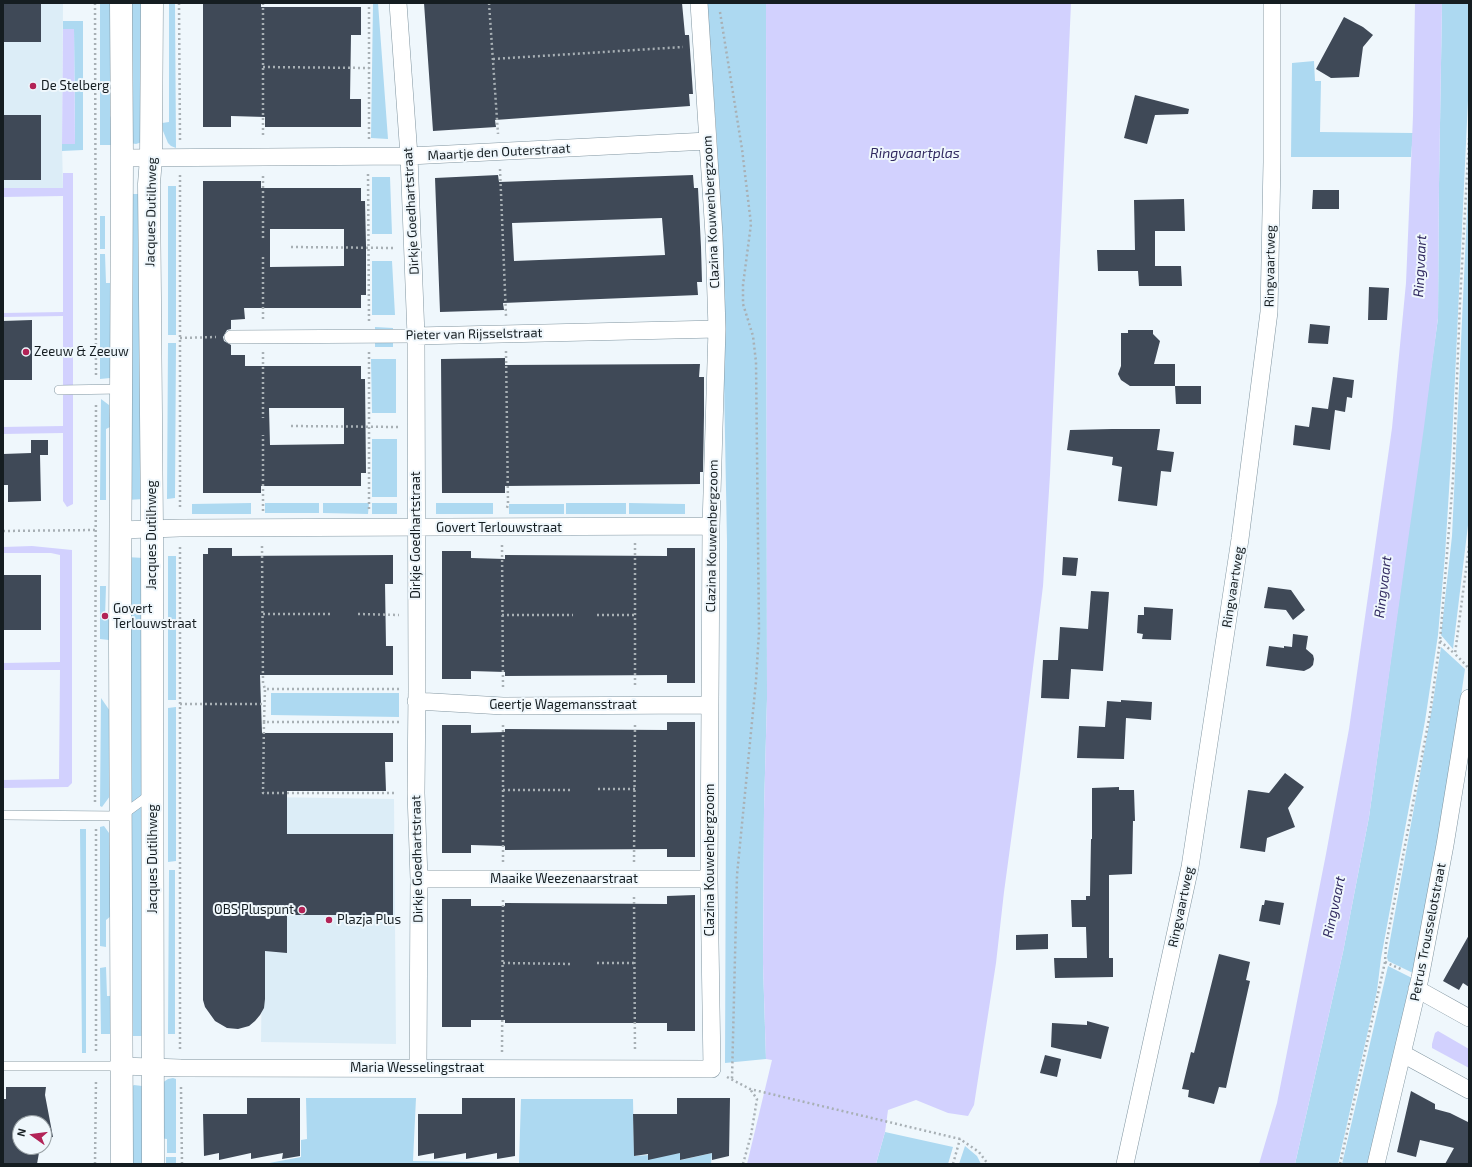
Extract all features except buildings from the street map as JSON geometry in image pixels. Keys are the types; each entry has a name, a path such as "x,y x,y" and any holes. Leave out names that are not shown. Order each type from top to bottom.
{"main road":[{"path":"121,3 122,158 120,530 122,1164"},
{"name":"Jacques Dutilhweg","path":"152,3 151,158 149,184 152,529 153,1164"}],"street":[{"name":"Dirkje Goedhartstraat","path":"398,3 409,156 416,336 416,793 419,878 418,1068"},
{"name":"Clazina Kouwenbergzoom","path":"699,3 714,235 717,329 711,526 709,879 712,1069"},
{"name":"Ringvaartweg","path":"1125,1164 1190,867 1240,539 1269,312 1272,162 1272,3"},
{"name":"Maartje den Outerstraat","path":"122,158 409,156 708,140"},
{"name":"Pieter van Rijsselstraat","path":"231,337 416,336 717,329"},
{"name":"Govert Terlouwstraat","path":"120,530 180,528 711,526"},
{"name":"Geertje Wagemansstraat","path":"417,695 503,706 710,705"},
{"name":"Petrus Trousselotstraat","path":"1376,1164 1417,989 1445,845 1469,698"},
{"name":"Maaike Weezenaarstraat","path":"419,878 709,879"},
{"path":"1417,989 1469,1018"},
{"path":"1403,1054 1469,1090"},
{"name":"Maria Wesselingstraat","path":"122,1066 181,1068 712,1069"}],"lane":[{"path":"59,390 121,389"},
{"path":"3,815 121,816 153,792"},
{"path":"3,1066 122,1066"}],"path":[{"path":"95,3 95,1164"},
{"name":"Jacques Dutilhweg","path":"179,3 180,1050 182,1164"},
{"path":"263,3 263,238"},
{"path":"369,3 368,248 370,528"},
{"path":"720,12 742,149 751,224 742,285 743,304 753,336 757,393 759,632 755,695 737,875 732,1079"},
{"path":"493,59 702,45"},
{"path":"263,67 369,68"},
{"path":"1340,1164 1386,962 1386,945 1430,714 1440,641 1453,479 1468,185 1469,138"},
{"path":"291,248 413,248"},
{"path":"180,338 231,337"},
{"path":"291,426 416,427"},
{"path":"263,435 263,683 265,689 262,793 416,793"},
{"path":"634,526 634,878 636,1069"},
{"path":"3,531 120,530"},
{"path":"1455,654 1469,546"},
{"path":"263,614 333,614"},
{"path":"358,614 416,615"},
{"path":"502,615 573,615"},
{"path":"597,615 635,615"},
{"path":"1440,641 1455,654 1469,670"},
{"path":"265,689 417,695"},
{"path":"180,704 264,704"},
{"path":"264,722 416,722"},
{"path":"598,789 635,789"},
{"path":"503,790 572,790"},
{"path":"503,963 572,964"},
{"path":"597,963 635,963"},
{"path":"712,1069 750,1088 960,1139 979,1152 988,1164"},
{"path":"743,1164 751,1135 757,1099 750,1088"},
{"path":"953,1164 960,1139"}],"shaded area":[{"name":"De Stelberg","path":"3,3 63,3 63,188 3,188"},
{"path":"100,3 110,3 110,116 118,130 118,145 100,145"},
{"path":"126,3 144,3 142,142 136,144 130,143"},
{"path":"169,3 175,3 176,148 168,143 163,131 162,123 169,122"},
{"path":"373,3 378,3 388,139 371,138"},
{"path":"707,3 766,3 767,699 764,810 763,964 766,1059 725,1063 727,542 723,330 717,141"},
{"path":"1442,3 1469,3 1469,79 1452,442 1438,635 1425,721 1381,958 1377,991 1338,1164 1295,1164 1343,952 1369,817 1438,318"},
{"path":"63,21 83,21 83,150 62,151 62,144 75,143 74,29 63,29"},
{"path":"1314,61 1315,81 1321,81 1320,132 1413,133 1411,157 1291,157 1292,63"},
{"path":"372,177 390,177 392,234 372,234"},
{"path":"168,186 176,186 176,335 168,335"},
{"path":"1468,191 1469,517 1453,649 1441,635 1452,536"},
{"path":"127,194 144,194 144,499 127,500"},
{"path":"100,216 105,216 105,249 100,249"},
{"path":"100,254 105,254 106,283 110,283 110,378 100,379"},
{"path":"372,261 392,261 395,315 372,315"},
{"path":"375,327 393,328 393,347 375,347"},
{"path":"168,343 176,343 175,498 167,499"},
{"path":"371,359 396,359 396,413 372,413"},
{"path":"101,399 109,405 110,427 106,429 106,500 100,500"},
{"path":"372,439 397,439 397,497 372,497"},
{"path":"251,503 251,514 192,514 192,504"},
{"path":"265,503 319,503 319,513 265,513"},
{"path":"323,503 369,503 368,514 323,513"},
{"path":"372,503 397,503 397,514 372,514"},
{"path":"436,503 493,503 493,514 436,514"},
{"path":"566,503 626,503 626,514 566,514"},
{"path":"629,503 685,504 685,514 629,514"},
{"path":"509,504 564,504 564,514 509,514"},
{"path":"168,556 176,556 176,700 168,700"},
{"path":"126,557 144,558 144,1036 128,1036"},
{"path":"100,586 106,586 105,618 109,619 109,640 100,639"},
{"path":"1441,647 1465,669 1444,811 1413,973 1388,961 1387,957 1433,702"},
{"path":"271,693 399,693 399,717 271,715"},
{"path":"101,698 110,711 110,796 102,807 100,806"},
{"path":"176,707 176,861 168,862 168,708"},
{"name":"Plazja Plus","path":"264,797 394,799 396,1044 261,1042"},
{"path":"104,826 109,833 111,916 106,920 106,947 100,946 100,827"},
{"path":"80,829 86,829 86,1053 82,1053"},
{"path":"169,870 175,870 175,1034 168,1034"},
{"path":"1388,966 1412,978 1370,1164 1342,1164"},
{"path":"106,967 107,996 113,996 113,1034 101,1034 100,968"},
{"path":"173,1078 176,1079 176,1153 167,1153 167,1139 159,1138 162,1083"},
{"path":"134,1085 142,1086 144,1164 128,1164 130,1088"},
{"path":"306,1098 416,1098 413,1161 519,1163 521,1099 633,1099 634,1156 680,1153 681,1160 712,1153 711,1164 264,1164 301,1157 301,1140 307,1139"},
{"path":"885,1132 953,1147 948,1164 876,1164"},
{"path":"965,1146 977,1156 981,1164 959,1164"},
{"path":"166,1157 176,1157 176,1164 166,1164"}],"water":[{"name":"Ringvaartplas","path":"766,3 1071,3 1050,475 1043,586 996,963 974,1105 968,1116 948,1113 916,1100 888,1110 885,1132 876,1164 747,1164 772,1060 766,1059 763,964 764,810 767,699"},
{"name":"Ringvaart","path":"1415,3 1442,3 1438,318 1424,427 1369,817 1343,952 1295,1164 1259,1164 1277,1103 1349,729 1392,428 1406,283 1413,116"},
{"path":"63,29 74,29 75,144 62,144"},
{"path":"63,173 73,173 73,504 67,507 63,501 63,433 3,434 3,427 63,426 63,316 3,317 3,313 63,312 63,196 3,197 3,188 63,188"},
{"path":"32,546 72,550 72,783 68,787 3,788 3,780 59,779 60,670 3,670 3,663 60,662 60,555 51,553 3,553 3,547"},
{"path":"1438,1031 1469,1049 1469,1068 1432,1048 1435,1033"}],"place":[{"name":"De Stelberg","path":"33,86"},
{"name":"Zeeuw & Zeeuw","path":"26,352"},
{"name":"Govert Terlouwstraat","path":"105,616"},
{"name":"OBS Pluspunt","path":"302,910"},
{"name":"Plazja Plus","path":"329,920"}]}
